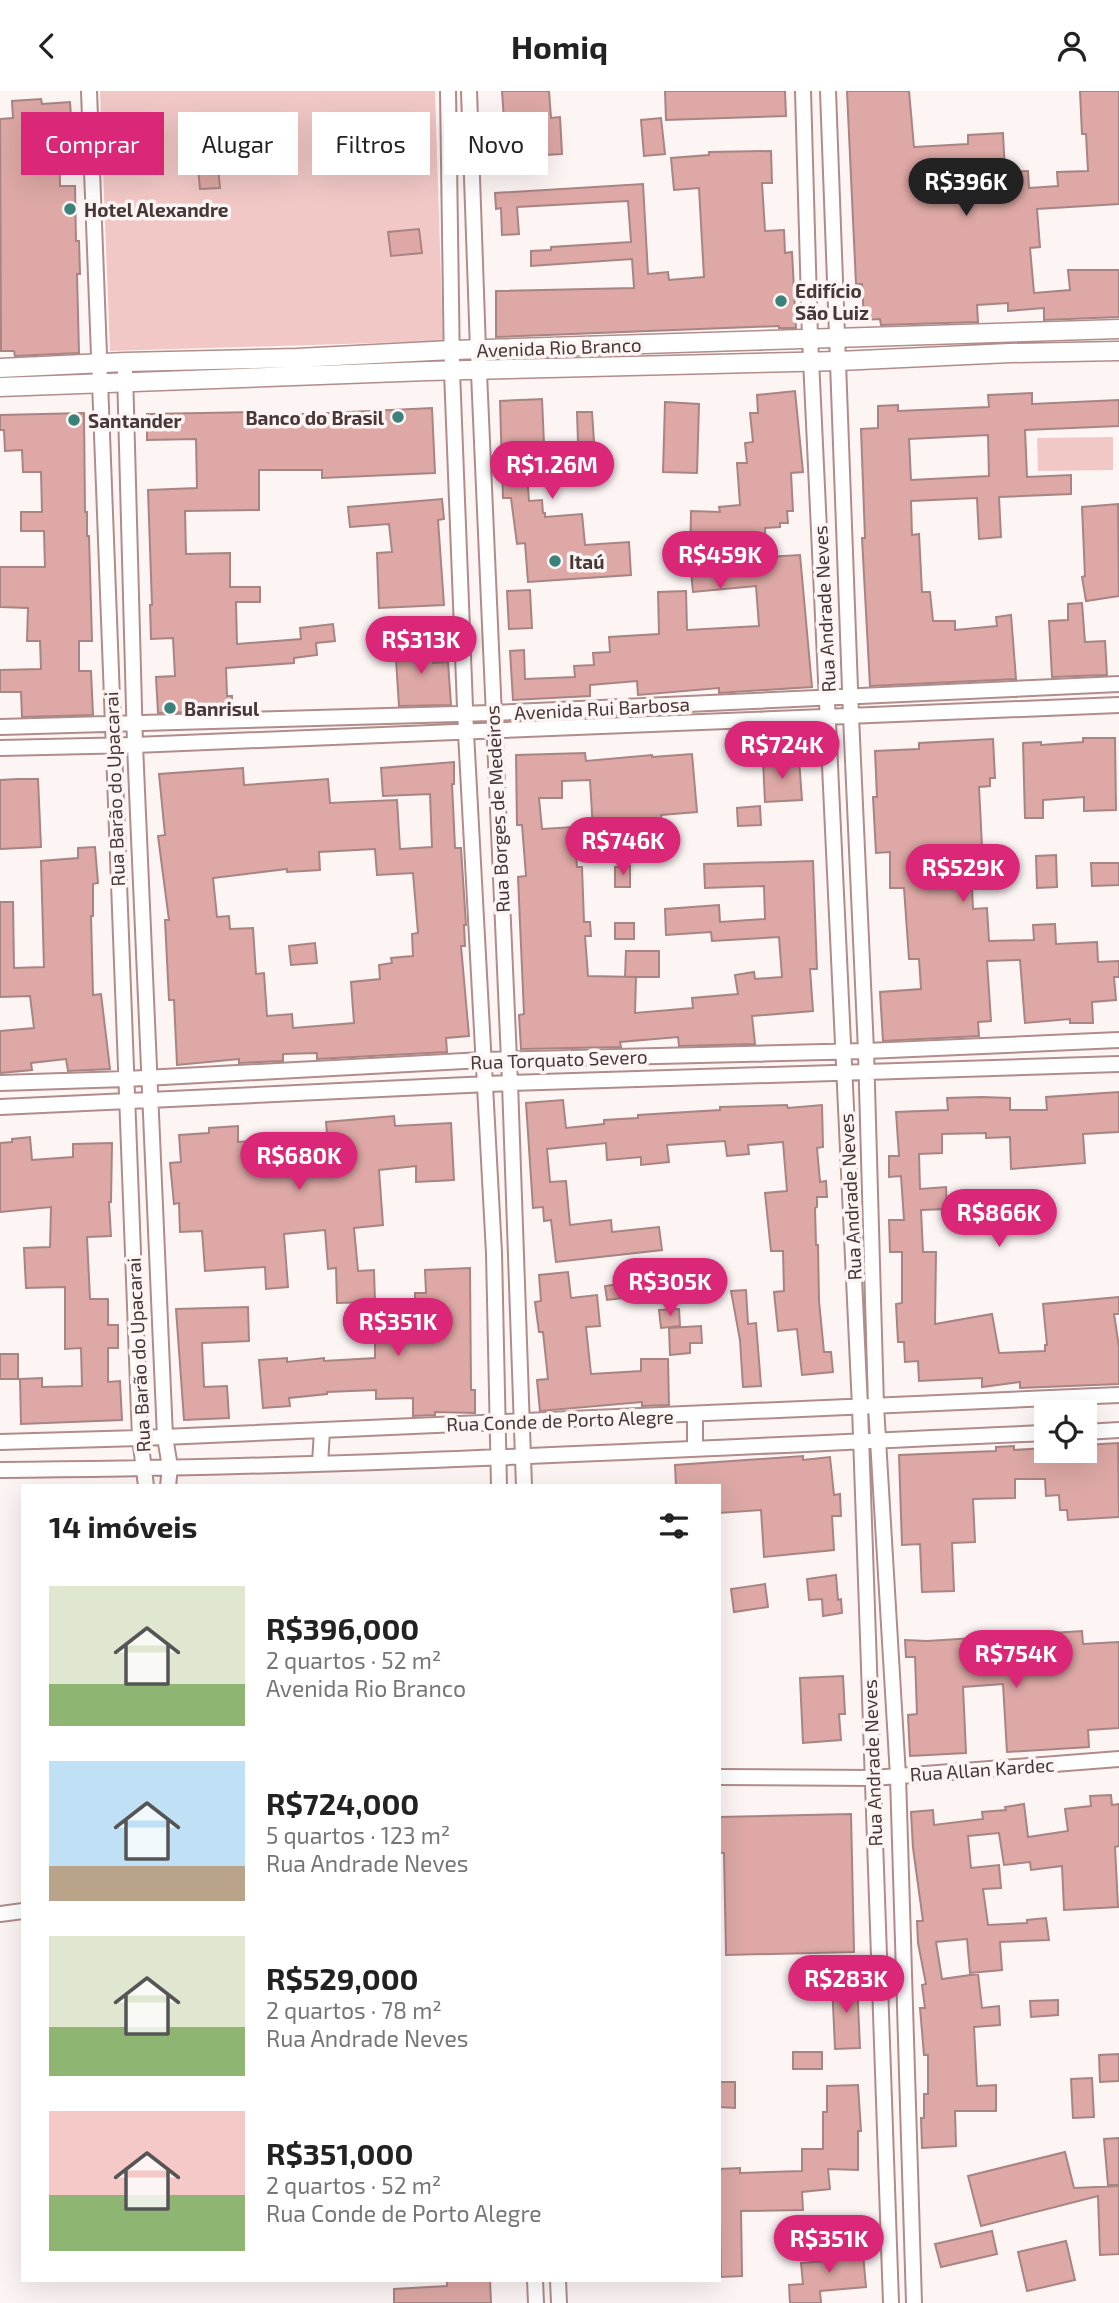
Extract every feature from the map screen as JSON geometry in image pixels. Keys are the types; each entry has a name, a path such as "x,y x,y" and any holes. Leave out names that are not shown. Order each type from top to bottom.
{"street":[{"name":"Rua Barão do Upacarai","path":"89,91 111,746 128,1101 140,1439 146,1484"},
{"name":"Rua Borges de Medeiros","path":"448,91 452,371 465,714 494,1253 499,1484"},
{"name":"Rua Borges de Medeiros","path":"469,91 492,713 517,1252 524,1484"},
{"name":"Rua Andrade Neves","path":"803,91 811,362 860,1407 891,2303"},
{"name":"Rua Andrade Neves","path":"828,91 867,1072 876,1406 898,1776 914,2303"},
{"path":"448,107 470,108"},
{"path":"808,253 834,249"},
{"name":"Avenida Rio Branco","path":"0,368 452,350 1119,329"},
{"path":"1010,332 1010,353"},
{"path":"651,344 652,364"},
{"name":"Avenida Rio Branco","path":"0,387 1119,351"},
{"path":"297,358 297,377"},
{"name":"Rua Barão do Upacarai","path":"125,362 135,745 165,1437 170,1467 168,1484"},
{"path":"455,451 482,452"},
{"path":"462,628 489,627"},
{"name":"Avenida Rui Barbosa","path":"0,727 492,713 1119,684"},
{"path":"1016,688 1017,709"},
{"path":"653,705 654,724"},
{"name":"Avenida Rui Barbosa","path":"0,748 466,733 1119,705"},
{"path":"115,829 139,828"},
{"path":"836,887 859,885"},
{"path":"118,899 143,899"},
{"name":"Rua Torquato Severo","path":"0,1083 483,1060 866,1051 1119,1040"},
{"path":"1028,1044 1030,1067"},
{"path":"607,1057 608,1080"},
{"name":"Rua Torquato Severo","path":"0,1107 510,1083 1119,1064"},
{"path":"283,1070 285,1093"},
{"path":"848,1155 869,1156"},
{"path":"489,1165 513,1163"},
{"path":"853,1246 871,1245"},
{"path":"494,1253 517,1252"},
{"path":"133,1262 157,1260"},
{"name":"Rua Conde de Porto Alegre","path":"1084,1400 1119,1395"},
{"name":"Rua Conde de Porto Alegre","path":"0,1442 140,1439 876,1406 1034,1405"},
{"path":"695,1414 695,1449"},
{"path":"1097,1431 1119,1430"},
{"path":"320,1463 322,1431"},
{"name":"Rua Conde de Porto Alegre","path":"0,1470 144,1469 497,1458 1034,1434"},
{"path":"867,1614 888,1613"},
{"name":"Rua Allan Kardec","path":"721,1777 873,1778 1119,1759"},
{"path":"0,1914 21,1911"},
{"path":"886,2158 910,2157"},
{"path":"535,2282 536,2303"},
{"path":"558,2282 559,2303"}],"shaded area":[{"path":"100,91 435,91 443,341 110,351 103,175 164,175 164,112 101,112"},
{"path":"1113,437 1113,470 1038,471 1037,438"}],"building":[{"path":"502,91 549,91 551,118 560,117 562,154 548,155 548,112 503,112"},
{"path":"665,91 785,91 786,116 666,120"},
{"path":"847,91 909,91 914,147 968,144 968,135 1003,133 1005,172 1028,171 1029,188 1058,186 1057,172 1088,171 1086,134 1082,134 1080,91 1119,91 1119,204 1037,209 1040,247 1030,248 1034,293 1070,290 1068,270 1119,270 1119,317 1044,320 1044,308 1008,311 1008,303 977,305 978,322 881,325 880,319 864,320 862,284 856,284"},
{"path":"41,99 42,104 70,102 71,112 21,112 21,175 60,175 60,186 75,186 76,241 79,241 80,274 77,274 79,353 15,356 14,351 1,351 0,119 13,118 12,101"},
{"path":"661,118 665,154 644,156 641,120"},
{"path":"771,151 772,183 762,183 765,231 784,230 785,253 792,252 796,328 779,326 496,337 496,291 634,288 632,259 531,266 531,251 551,250 551,247 631,242 628,201 517,207 519,234 502,235 501,208 496,209 495,193 643,184 648,274 668,272 669,280 704,277 699,188 674,190 671,158 709,155 709,152"},
{"path":"199,175 219,175 220,188 200,189"},
{"path":"419,229 422,253 391,256 388,232"},
{"path":"795,391 803,472 791,473 793,511 787,511 788,523 780,523 780,527 765,528 766,557 800,555 812,687 719,693 719,688 638,695 637,681 590,685 590,696 513,700 510,651 524,650 525,679 575,677 574,666 594,665 593,653 610,652 609,637 659,634 658,592 686,591 687,630 759,626 756,586 693,592 690,561 691,511 720,512 719,507 740,505 737,463 747,463 745,443 753,442 750,413 758,413 757,395"},
{"path":"1032,393 1032,404 1119,400 1119,426 1025,430 1027,477 1071,475 1071,494 999,497 1001,537 979,539 977,498 911,501 912,535 919,534 922,592 930,592 933,621 955,621 955,630 997,626 996,617 1011,615 1016,679 870,686 862,538 865,538 861,429 878,428 878,406 898,405 898,411 989,407 988,395","holes":["988,435 989,476 911,480 909,439"]},
{"path":"542,399 544,444 578,442 577,412 592,412 596,472 581,473 579,456 526,460 529,501 542,500 545,517 582,514 585,545 629,542 631,575 528,582 525,543 517,544 511,498 503,498 500,401"},
{"path":"665,402 699,404 697,473 663,472"},
{"path":"432,408 435,473 322,478 322,470 259,470 259,510 185,511 186,554 230,553 230,587 260,587 260,602 236,602 237,644 301,639 300,628 333,624 335,641 316,643 317,655 294,658 294,663 226,668 227,696 232,696 232,711 158,713 156,677 175,676 173,638 151,639 148,490 197,488 196,439 147,440 147,414 306,414"},
{"path":"84,413 85,512 89,536 92,641 79,641 79,671 91,671 93,715 22,717 21,692 0,692 0,670 41,669 40,641 27,641 28,608 0,607 0,567 45,567 44,531 21,531 21,512 42,512 41,472 23,472 22,450 5,451 0,415"},
{"path":"442,499 444,519 438,520 444,605 379,608 377,553 392,552 389,524 350,527 348,507"},
{"path":"1118,504 1119,596 1086,601 1082,577 1085,576 1082,507"},
{"path":"530,590 532,628 509,629 507,591"},
{"path":"1082,603 1085,642 1105,641 1107,675 1052,677 1049,621 1068,620 1068,604"},
{"path":"432,642 433,663 448,662 451,705 399,706 395,644"},
{"path":"1083,738 1115,738 1116,810 1084,811 1084,797 1043,800 1043,818 1025,818 1023,743 1041,742 1041,745 1083,742"},
{"path":"993,739 995,778 990,778 990,786 979,787 982,847 970,848 973,909 987,908 989,941 1034,940 1033,925 1055,924 1056,944 1097,942 1098,962 1119,961 1119,977 1114,977 1116,1000 1092,1002 1093,1023 1070,1023 1070,1019 1025,1023 1020,960 987,961 991,1021 978,1022 979,1036 883,1041 880,992 921,989 919,959 909,959 904,888 890,888 890,852 876,853 873,797 877,797 875,751 919,749 919,743"},
{"path":"585,753 586,761 692,754 697,812 661,815 662,825 593,830 590,780 562,781 562,798 539,798 542,829 574,827 577,867 582,867 584,922 590,922 591,936 585,936 588,976 636,977 635,1013 693,1008 692,998 738,994 735,975 754,972 755,979 782,977 779,937 712,941 711,932 666,935 665,909 719,905 720,922 765,919 764,886 705,888 704,864 813,861 817,969 810,969 813,1011 752,1016 755,1044 679,1046 678,1037 620,1042 621,1047 521,1049 519,1015 524,1014 518,877 526,876 522,825 517,825 516,755"},
{"path":"799,759 802,800 765,802 763,761"},
{"path":"454,762 452,784 455,848 461,848 466,925 465,946 461,946 469,1036 446,1038 447,1052 317,1059 317,1053 283,1054 283,1061 239,1063 239,1059 177,1065 174,1000 169,1000 165,920 169,920 158,836 165,835 159,774 243,768 244,785 328,779 330,803 397,800 400,849 432,847 430,794 383,796 381,768","holes":["375,849 377,875 413,873 418,933 412,934 413,956 391,958 392,963 379,965 380,979 351,982 354,1023 293,1028 292,1014 267,1016 264,973 256,974 253,928 230,929 229,916 217,917 213,878 287,869 287,872 320,870 319,852"]},
{"path":"38,779 41,847 0,849 0,780"},
{"path":"760,806 761,825 738,826 737,808"},
{"path":"95,847 98,883 93,884 91,916 93,995 101,994 110,1069 68,1071 66,1059 31,1063 32,1070 0,1073 0,1031 34,1028 30,996 0,997 0,902 13,902 14,968 44,967 41,861 78,858 78,848"},
{"path":"1056,855 1057,887 1037,888 1036,856"},
{"path":"1091,863 1119,863 1119,885 1092,886"},
{"path":"630,866 630,887 615,887 615,867"},
{"path":"615,923 634,923 634,939 615,939"},
{"path":"315,943 317,963 291,965 289,946"},
{"path":"626,951 659,951 659,977 625,977"},
{"path":"1119,1092 1119,1132 1083,1134 1085,1163 1011,1169 1010,1137 986,1138 986,1133 942,1134 942,1153 919,1154 920,1189 946,1187 947,1209 921,1210 923,1252 936,1252 935,1324 992,1314 999,1353 1045,1351 1047,1345 1043,1304 1119,1297 1119,1314 1114,1314 1119,1347 1119,1384 1020,1388 1020,1382 982,1387 982,1378 919,1381 918,1361 905,1362 904,1342 898,1342 896,1304 902,1303 902,1252 890,1252 889,1220 904,1220 901,1176 889,1177 889,1156 899,1156 896,1112 948,1110 947,1098 982,1097 1010,1098 1010,1110 1047,1110 1046,1097"},
{"path":"563,1100 566,1128 604,1124 604,1120 638,1118 638,1115 720,1110 720,1107 787,1105 788,1108 822,1105 823,1147 817,1148 820,1182 826,1181 827,1197 817,1197 816,1245 824,1352 831,1352 833,1372 802,1375 797,1329 778,1331 774,1292 784,1291 783,1251 771,1251 765,1193 787,1191 783,1142 748,1145 749,1154 727,1156 725,1141 667,1145 669,1162 641,1165 641,1157 607,1160 606,1143 547,1149 550,1182 566,1181 570,1225 611,1220 612,1232 659,1227 662,1250 556,1262 551,1220 544,1221 543,1207 533,1208 526,1103"},
{"path":"394,1116 395,1126 451,1123 454,1180 416,1182 416,1166 379,1170 383,1225 354,1228 358,1271 374,1270 375,1302 337,1303 336,1268 328,1269 325,1230 284,1234 288,1287 266,1289 265,1267 205,1271 202,1231 180,1232 179,1203 174,1204 170,1163 181,1162 179,1135 209,1133 209,1128 238,1126 238,1142 327,1134 326,1122"},
{"path":"30,1137 32,1160 73,1157 73,1144 112,1143 109,1202 111,1236 87,1237 90,1299 108,1299 108,1325 118,1325 118,1348 108,1348 108,1382 120,1381 122,1420 21,1424 20,1379 42,1378 42,1387 82,1386 81,1348 65,1349 65,1287 26,1288 24,1248 50,1247 51,1207 0,1212 0,1143"},
{"path":"470,1268 471,1390 475,1390 475,1413 435,1412 435,1415 413,1416 413,1398 376,1399 376,1390 327,1392 289,1398 290,1406 263,1408 259,1360 287,1358 287,1362 324,1358 324,1361 375,1358 375,1337 407,1337 406,1319 415,1319 415,1293 426,1293 425,1270"},
{"path":"568,1272 571,1298 597,1295 600,1326 586,1327 591,1374 641,1371 641,1359 668,1359 669,1405 642,1406 642,1402 540,1411 537,1380 548,1379 543,1332 539,1332 535,1302 541,1301 539,1275"},
{"path":"639,1281 641,1296 607,1300 605,1286"},
{"path":"746,1290 748,1324 756,1323 761,1386 743,1387 740,1340 731,1291"},
{"path":"248,1307 249,1341 202,1343 204,1387 227,1386 229,1418 184,1420 176,1309"},
{"path":"679,1309 680,1326 661,1328 659,1310"},
{"path":"701,1326 702,1343 690,1343 690,1353 670,1355 669,1328"},
{"path":"0,1354 18,1354 18,1379 0,1379"},
{"path":"1118,1443 1119,1517 1068,1520 1067,1510 1060,1510 1059,1495 1046,1496 1045,1479 1015,1479 1015,1498 973,1499 975,1542 952,1543 954,1591 922,1592 920,1544 902,1545 899,1455 996,1451 996,1447 1014,1446 1014,1450 1034,1449 1034,1463 1097,1463 1097,1444"},
{"path":"803,1456 803,1460 830,1457 834,1495 840,1494 841,1516 832,1516 834,1550 764,1557 761,1510 721,1513 721,1484 676,1484 675,1465"},
{"path":"836,1575 842,1613 823,1616 822,1599 809,1600 807,1579"},
{"path":"765,1584 768,1607 734,1612 731,1589"},
{"path":"1082,1631 1083,1644 1119,1642 1119,1728 1088,1730 1089,1747 1007,1752 1003,1684 963,1687 966,1753 910,1756 908,1715 917,1714 915,1657 906,1657 905,1640 927,1641"},
{"path":"843,1676 845,1714 839,1714 841,1740 803,1743 800,1678"},
{"path":"1111,1795 1112,1805 1119,1804 1119,1846 1115,1847 1118,1907 1064,1910 1062,1866 1031,1870 1030,1862 1004,1865 999,1833 968,1836 971,1868 999,1865 1001,1888 983,1889 988,1925 1027,1923 1027,1920 1046,1918 1049,1940 1000,1942 1002,1970 970,1973 967,1939 936,1942 942,1979 978,1974 982,2008 999,2006 1000,2025 974,2027 977,2086 996,2085 996,2111 955,2111 956,2146 922,2148 921,2118 924,2118 924,2094 928,2094 928,2055 924,2055 920,2008 925,2008 922,1985 926,1984 918,1943 917,1921 923,1921 911,1812 933,1810 934,1825 983,1819 982,1812 1006,1810 1005,1807 1024,1804 1028,1837 1068,1831 1065,1809 1091,1806 1090,1796"},
{"path":"851,1814 854,1952 726,1955 721,1817"},
{"path":"857,1982 860,2048 835,2049 832,1983"},
{"path":"1058,2000 1058,2015 1031,2017 1030,2001"},
{"path":"793,2052 822,2052 822,2069 793,2069"},
{"path":"1119,2054 1119,2081 1100,2082 1099,2055"},
{"path":"1092,2078 1094,2117 1073,2118 1071,2079"},
{"path":"721,2082 735,2082 735,2108 721,2107"},
{"path":"858,2085 861,2131 858,2131 858,2170 828,2169 830,2189 802,2192 803,2210 741,2211 742,2276 721,2277 721,2169 740,2168 740,2173 802,2171 802,2149 823,2149 823,2112 827,2112 827,2086"},
{"path":"1119,2138 1119,2185 1108,2185 1104,2139"},
{"path":"1065,2152 1074,2188 1119,2186 1119,2254 1100,2255 1098,2196 981,2226 968,2176"},
{"path":"992,2231 997,2254 941,2267 935,2244"},
{"path":"841,2240 844,2256 863,2254 866,2287 820,2291 821,2303 790,2303 789,2285 803,2284 801,2263 826,2261 826,2258 829,2258 827,2242"},
{"path":"1066,2241 1075,2280 1027,2291 1018,2252"},
{"path":"447,2282 490,2282 491,2303 394,2303 394,2289 447,2286"}],"place":[{"name":"Hotel Alexandre","path":"70,209"},
{"name":"Edifício São Luiz","path":"781,301"},
{"name":"Banco do Brasil","path":"398,417"},
{"name":"Santander","path":"74,420"},
{"name":"Itaú","path":"555,561"},
{"name":"Banrisul","path":"170,708"}]}
